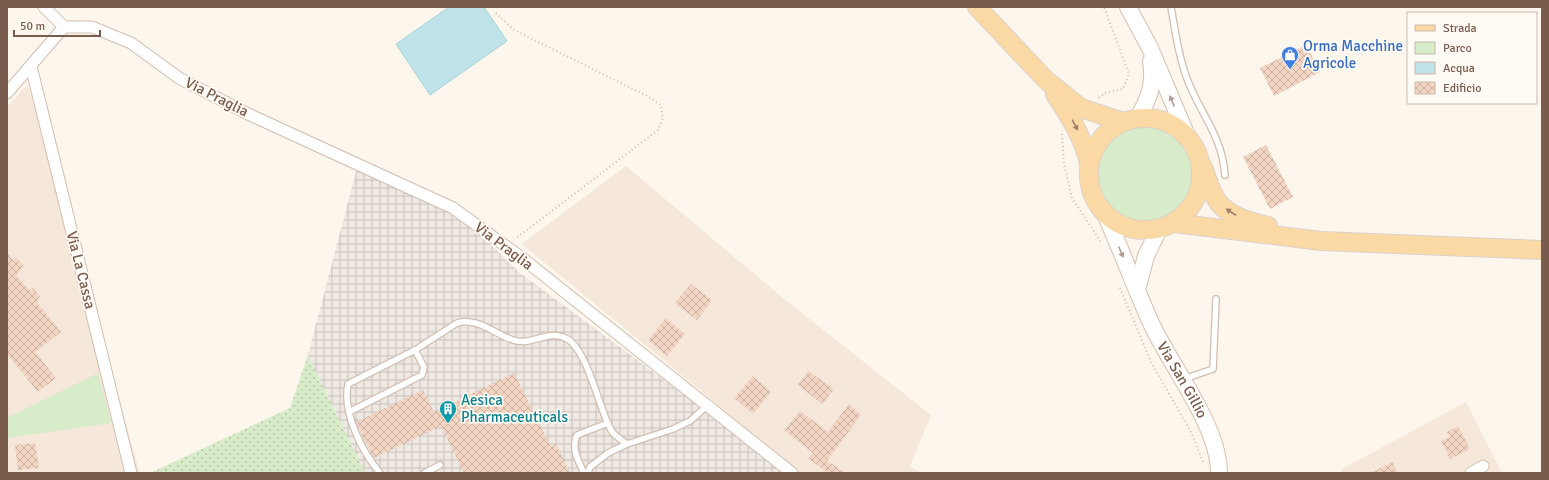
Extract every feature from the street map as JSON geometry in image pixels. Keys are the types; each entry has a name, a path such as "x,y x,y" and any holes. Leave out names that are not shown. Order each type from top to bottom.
{"main road":[{"path":"978,7 1046,80 1081,108 1131,120 1156,119 1173,125 1187,136 1196,149 1218,202 1229,212 1254,223 1321,241"},
{"path":"1046,80 1074,123 1085,146 1089,163 1088,180 1094,201 1106,216 1122,226 1140,231 1167,226 1321,241 1542,250"},
{"path":"1089,163 1096,144 1107,132 1131,120"},
{"path":"1167,226 1188,212 1197,198 1202,181 1201,163"}],"street":[{"path":"7,93 64,26 44,7"},
{"path":"1128,7 1150,48 1187,136"},
{"name":"Via Praglia","path":"64,26 92,27 131,43 179,78 248,114 453,208 506,246 792,473"},
{"path":"1131,120 1145,106 1154,79 1150,48"},
{"name":"Via La Cassa","path":"31,66 131,473"},
{"name":"Via San Gillio","path":"1106,216 1153,326 1213,436 1220,473"},
{"path":"1137,290 1146,256 1167,226"},
{"path":"1471,473 1483,466"}],"lane":[{"path":"1170,7 1186,76 1218,141 1224,159 1225,176"},
{"path":"1182,380 1213,369 1216,299"},
{"path":"380,473 372,464 351,422 346,396 348,384 415,350 457,323 465,321 474,322 508,339 521,343 549,336 564,337 573,344 582,359 611,430 627,444"},
{"path":"349,412 422,375 424,367 415,350"},
{"path":"588,473 590,467 608,453 627,444 673,429 690,421 708,406"},
{"path":"584,473 576,457 574,444 577,436 608,423"},
{"path":"425,473 440,466"}],"path":[{"path":"1095,101 1105,94 1123,89 1129,74 1104,7"},
{"path":"496,13 514,30 647,96 661,105 663,118 658,130 506,246"}],"shaded area":[{"path":"25,87 29,88 140,473 7,473 7,107"},
{"path":"358,164 453,208 520,273 790,473 365,473 308,355"},
{"path":"626,166 783,298 931,415 910,466 921,473 794,473 706,395 522,244"},
{"path":"1466,402 1502,473 1343,473 1340,470"}],"green space":[{"path":"1145,122 1164,126 1181,137 1192,154 1196,173 1192,192 1181,209 1164,220 1145,224 1126,220 1109,209 1098,192 1094,173 1098,154 1109,137 1126,126"},
{"path":"308,355 365,473 150,473 290,408"},
{"path":"98,373 111,423 7,438 7,418"}],"water":[{"path":"449,7 484,7 507,41 430,95 396,44"}],"building":[{"name":"Orma Macchine Agricole","path":"1306,45 1320,72 1274,96 1260,68"},
{"path":"1266,145 1293,197 1270,209 1243,157"},
{"path":"7,253 13,260 16,257 24,266 16,275 30,291 33,288 40,297 37,302 61,332 35,352 56,378 38,392 7,354"},
{"path":"691,284 712,300 697,320 675,303"},
{"path":"666,318 685,334 667,356 648,340"},
{"path":"808,371 834,389 822,404 798,385"},
{"name":"Aesica Pharmaceuticals","path":"514,373 551,447 556,444 570,473 464,473 441,426 374,458 356,422 423,390 434,412"},
{"path":"753,376 771,392 753,414 734,398"},
{"path":"849,404 861,415 827,461 847,473 828,473 808,458 813,453 784,430 800,411 828,432"},
{"path":"1458,426 1470,449 1450,459 1441,441 1450,437 1447,432"},
{"path":"35,443 39,468 18,470 15,445"},
{"path":"1392,462 1398,473 1371,473"}],"place":[{"name":"Orma Macchine Agricole","path":"1290,70"},
{"name":"Aesica Pharmaceuticals","path":"448,424"}]}
